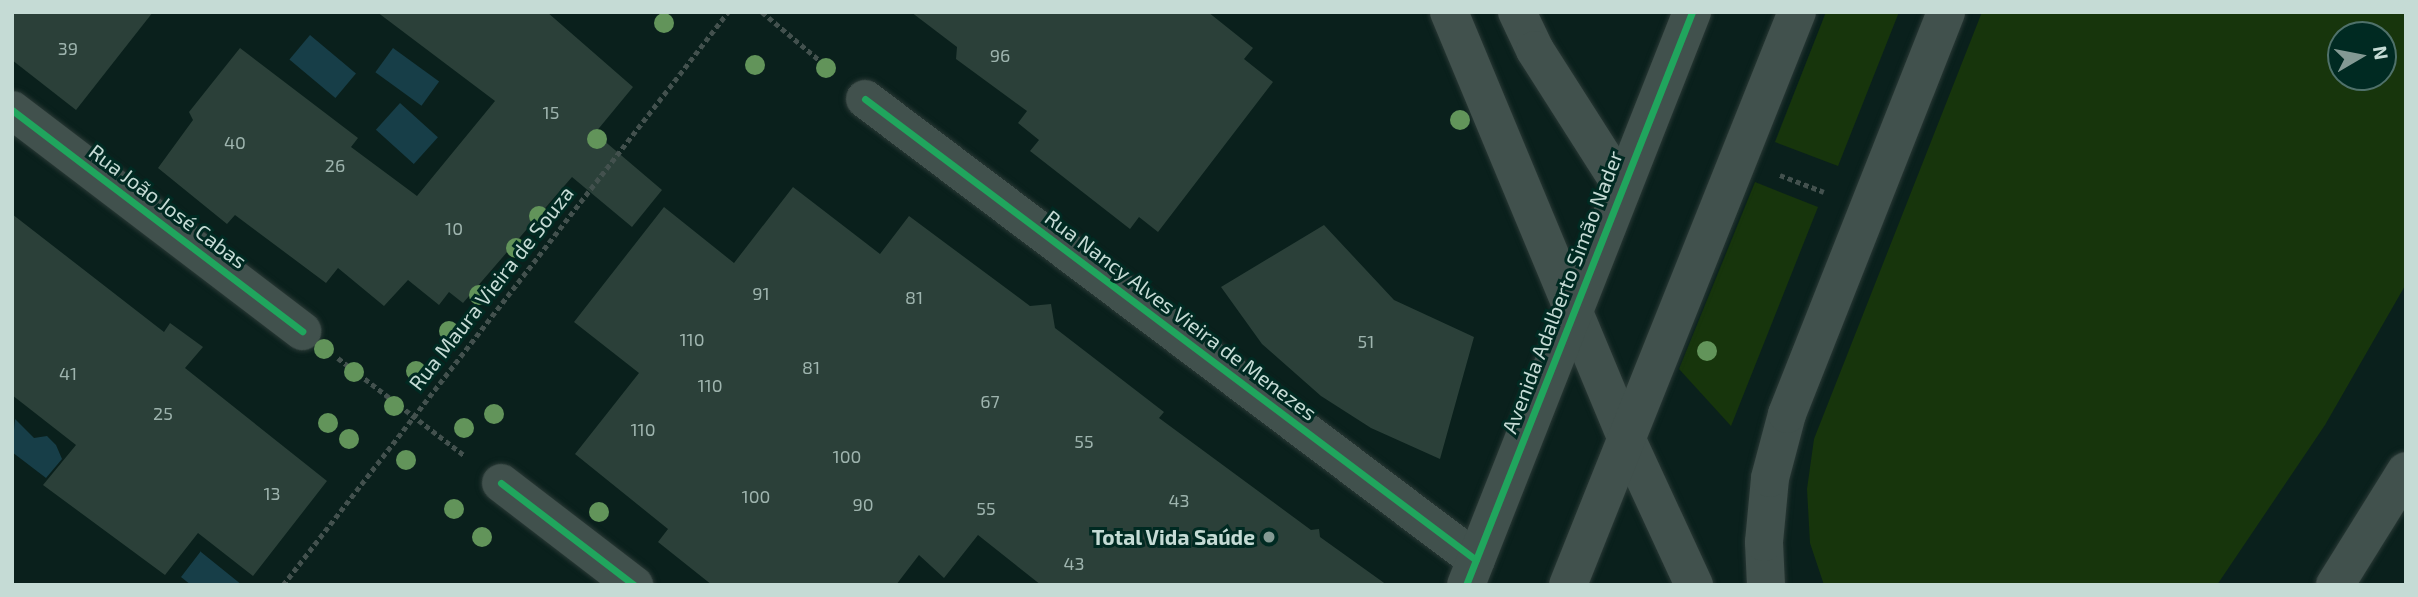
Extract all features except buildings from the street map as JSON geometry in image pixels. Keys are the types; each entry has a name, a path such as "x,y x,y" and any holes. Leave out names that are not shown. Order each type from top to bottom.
{"street":[{"path":"1449,12 1572,313 1694,585"},
{"path":"1517,12 1535,50 1621,186"},
{"name":"Avenida Adalberto Simão Nader","path":"1471,572 1621,186 1692,12"},
{"path":"1568,585 1797,12"},
{"path":"1766,585 1763,542 1770,478 1787,414 1946,12"},
{"name":"Rua Nancy Alves Vieira de Menezes","path":"865,99 1471,572"},
{"name":"Rua João José Cabas","path":"12,110 302,331"},
{"path":"2335,585 2406,471"},
{"path":"501,483 634,585"}],"path":[{"path":"762,12 865,99"},
{"path":"1739,159 1867,209"},
{"path":"302,331 501,483"}],"green space":[{"path":"1826,12 1899,12 1838,166 1775,142"},
{"path":"1982,12 2406,12 2406,284 2325,425 2217,585 1824,585 1810,543 1807,489 1814,439"},
{"path":"1755,182 1818,207 1731,426 1679,369"}],"water":[{"path":"310,35 356,74 335,98 289,60"},
{"path":"393,48 439,82 421,106 375,72"},
{"path":"400,103 438,137 414,164 376,130"},
{"path":"15,419 34,438 47,436 56,445 62,459 46,478 12,452"},
{"path":"201,551 242,585 191,585 181,577"}],"cycle path":[{"path":"1466,585 1692,12"},
{"path":"865,99 1476,560"},
{"path":"12,110 302,331"},
{"path":"501,483 634,585"}],"place":[{"name":"Total Vida Saúde","path":"1269,537"}]}
